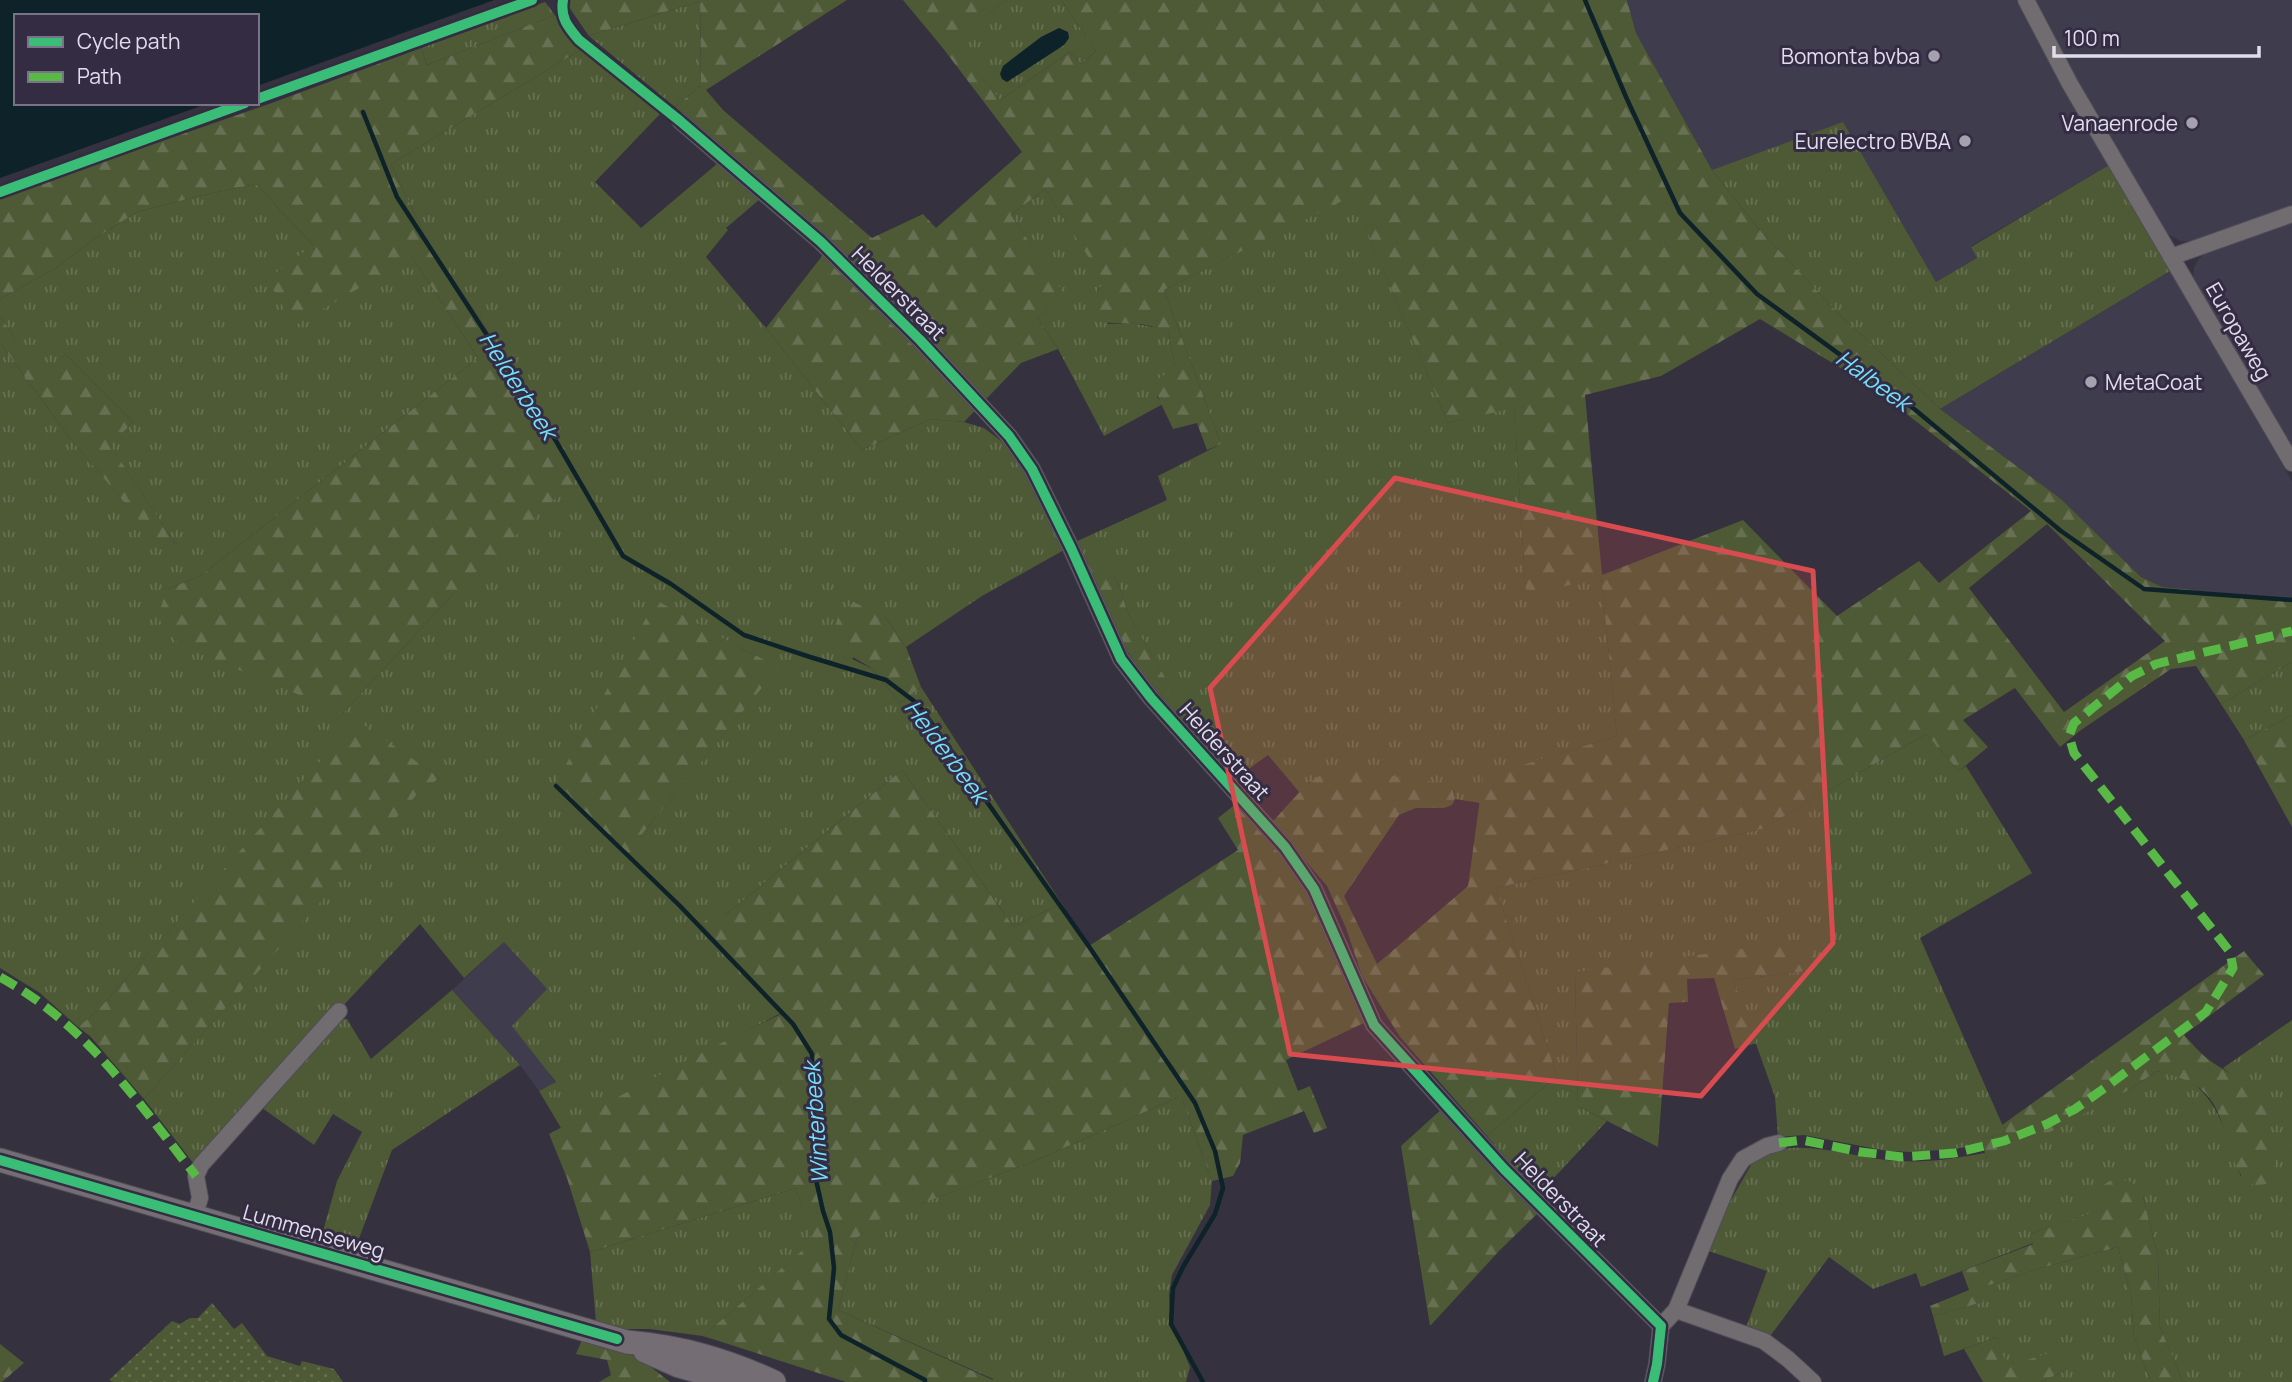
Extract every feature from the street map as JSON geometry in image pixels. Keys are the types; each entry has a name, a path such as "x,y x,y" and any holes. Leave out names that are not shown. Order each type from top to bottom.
{"main road":[{"name":"Lummenseweg","path":"0,1160 622,1341"},
{"path":"622,1341 679,1366 736,1382"},
{"path":"622,1341 684,1349 729,1363 774,1382"}],"street":[{"name":"Europaweg","path":"2026,0 2070,84 2292,463"},
{"name":"Helderstraat","path":"680,121 821,242 920,340 1009,436 1032,469 1121,659 1151,698 1292,858 1314,889 1374,1025 1504,1169 1661,1326"},
{"path":"2171,257 2292,214"},
{"path":"194,1217 200,1198 196,1176 201,1165 339,1011"},
{"path":"1653,1382 1661,1326 1676,1310 1730,1179 1743,1159 1779,1143"},
{"path":"1676,1310 1764,1341 1813,1382"}],"highlighted area":[{"path":"1395,478 1813,571 1833,943 1701,1096 1290,1054 1210,688"}],"shaded area":[{"path":"1627,0 2018,0 2109,165 1971,246 1978,258 1936,282 1843,123 1712,170 1636,33"},
{"path":"2034,0 2292,0 2292,205 2192,241 2181,241 2167,234 2096,114"},
{"path":"2292,221 2292,452 2193,277 2194,267 2206,252"},
{"path":"2170,271 2292,481 2292,600 2162,587 2141,577 2061,499 1940,409"},
{"path":"504,942 548,990 538,1057 556,1083 539,1091 520,1065 452,990"}],"green space":[{"path":"564,0 847,0 706,90 723,110 872,238 923,214 936,228 1022,152 903,0 1007,0 953,39 1000,100 1070,52 1081,64 1096,51 1061,0 1627,0 1636,33 1712,170 1758,228 1836,311 1940,409 2061,499 2141,577 2162,587 2292,600 2292,662 2221,704 2196,666 2171,669 2060,747 2015,688 1963,720 1988,747 1959,771 1926,734 1762,829 1496,888 1557,1076 1487,1136 1400,1037 1362,976 1346,928 1327,886 1272,822 1311,782 1339,768 1452,785 1455,799 1452,805 1444,808 1416,808 1399,815 1344,896 1377,964 1468,886 1483,777 1617,736 1601,576 1526,597 1514,408 1448,423 1352,196 1164,290 1221,444 1207,450 1197,423 1173,429 1162,406 1154,382 1175,367 1169,334 1152,326 1095,321 1091,310 1092,300 1105,283 1045,189 1011,215 1067,298 1037,317 1058,349 1021,363 964,422 930,419 862,450 766,328 833,242 675,107 701,85 700,1 589,36","holes":["1760,319 1872,387 2031,511 1939,583 1919,561 1837,616 1743,520 1602,575 1585,395 1661,376","2047,524 2165,641 2064,712 1969,588"]},
{"path":"1007,0 1061,0 1096,51 1081,64 1070,52 1000,100 952,39"},
{"path":"700,1 701,85 675,107 589,36"},
{"path":"545,2 555,15 427,65 421,48"},
{"path":"555,15 582,49 391,164 427,240 526,387 581,475 453,594 343,713 181,646 160,620 168,589 200,576 478,358 412,257 294,326 267,279 313,245 256,184 137,212 91,241 59,266 0,299 0,197 421,48 427,65"},
{"path":"582,49 660,114 595,182 641,228 718,163 760,199 726,228 728,230 706,257 862,450 930,419 964,422 984,428 1004,443 1027,473 1064,550 982,596 906,647 884,615 852,659 873,669 900,703 921,687 1062,904 1013,926 902,770 724,916 702,924 781,1013 561,1128 539,1091 556,1082 512,1026 547,989 504,942 464,978 420,924 194,1164 144,1099 420,790 440,778 357,721 97,1011 78,1027 40,993 0,968 0,343 69,437 167,552 175,543 109,444 133,422 65,354 41,377 0,316 0,299 59,266 91,241 137,212 256,184 313,245 412,257 478,358 200,576 168,589 343,713 453,594 526,387 427,240 391,164","holes":["737,646 778,667 639,838"]},
{"path":"1843,122 1936,282 1977,258 1971,247 2109,165 2170,271 1940,409 1836,311 1758,228 1712,170"},
{"path":"1045,189 1106,283 1097,290 1108,324 1130,323 1160,328 1169,334 1175,367 1157,397 1163,404 1104,436 1058,349 1037,317 1066,298 1011,215"},
{"path":"1352,195 1448,423 1514,407 1526,596 1601,575 1617,736 1484,777 1480,803 1455,799 1454,790 1310,782 1300,793 1268,755 1235,779 1160,699 1172,690 1129,616 1117,580 1102,560 1084,567 1073,543 1167,500 1158,476 1221,444 1164,290"},
{"path":"0,316 41,376 65,354 133,422 110,445 175,543 167,553 69,437 0,343"},
{"path":"1096,558 1103,560 1117,580 1129,616 1173,691 1160,699 1128,652 1084,567"},
{"path":"656,600 779,667 639,838 650,850 635,866 557,781"},
{"path":"853,602 884,615 906,647 921,687 900,703 873,669 841,650 832,636 838,617"},
{"path":"2292,662 2292,715 2244,740 2221,704"},
{"path":"2292,715 2292,827 2244,740"},
{"path":"357,720 440,778 420,791 144,1099 90,1036 78,1027 97,1011"},
{"path":"1926,734 1959,771 1966,766 2032,873 1920,938 2006,1133 1983,1139 1983,1144 1912,1152 1887,1151 1804,1135 1778,1137 1775,1097 1733,980 1816,970 1575,972 1578,1106 1607,1121 1537,1196 1487,1136 1557,1076 1496,888 1762,829"},
{"path":"902,770 1013,926 1062,904 1089,946 1238,850 1218,818 1237,803 1285,861 1310,899 1366,1022 1286,1060 1298,1091 1310,1086 1327,1128 1314,1133 1304,1111 1243,1135 1240,1163 1233,1176 1212,1181 1181,1096 1030,1163 880,1219 857,1238 838,1310 993,1382 846,1382 703,1336 812,1242 796,1188 590,1252 567,1178 549,1134 689,1059 781,1014 702,924 717,909 724,916"},
{"path":"1812,939 1816,970 1733,980 1757,1043 1735,1049 1714,978 1687,979 1688,1002 1669,1003 1658,1147 1578,1106 1575,972"},
{"path":"2244,951 2264,975 2184,1035 2208,1059 2247,1085 2262,1103 2272,1136 2274,1180 2256,1185 2244,1179 2232,1155 2218,1112 2206,1094 2190,1082 2157,1071 2127,1091 2052,1131 1986,1158 1982,1139 2006,1133 2002,1125"},
{"path":"452,990 520,1065 392,1150 354,1252 320,1242 337,1181 362,1132 333,1114 314,1145 258,1105 341,1019 347,1019 371,1059"},
{"path":"2292,1020 2292,1382 2183,1382 2160,1327 2158,1257 2143,1196 2030,1234 2033,1243 1921,1287 1916,1273 1873,1289 1829,1257 1768,1339 1745,1330 1767,1271 1703,1249 1755,1158 1772,1151 1808,1148 1910,1161 1942,1160 1985,1153 1986,1158 2127,1091 2157,1071 2184,1078 2206,1096 2221,1121 2241,1177 2257,1095 2223,1068"},
{"path":"1181,1096 1212,1181 1210,1205 1172,1275 1169,1295 1170,1319 1190,1367 1186,1382 993,1382 993,1379 838,1310 857,1238 879,1219 1030,1163"},
{"path":"1444,1107 1538,1213 1430,1326 1401,1146"},
{"path":"2115,1178 2132,1182 2143,1196 2158,1257 2160,1327 2183,1382 2151,1382 2134,1337 2131,1295 2118,1247 1980,1288 1983,1302 1933,1316 1930,1306 1969,1290 1962,1271 2033,1244 2030,1234 2100,1210 2095,1190"},
{"path":"796,1188 813,1242 703,1336 649,1329 625,1329 596,1322 590,1252"},
{"path":"2118,1247 2131,1295 2134,1337 2151,1382 2041,1382 2066,1370 2006,1366 1997,1337 1944,1356 1933,1316 1982,1302 1979,1288"},
{"path":"212,1303 234,1329 242,1323 267,1356 300,1366 302,1361 334,1369 343,1382 109,1380 172,1321 180,1324 190,1318 198,1318"},
{"path":"1997,1337 2007,1366 2059,1350 2066,1370 2041,1382 1983,1382 1964,1349"},
{"path":"582,1340 638,1357 670,1382 599,1382 611,1375 607,1360 576,1354"},
{"path":"0,1344 24,1363 2,1382 0,1382"}],"water":[{"path":"0,0 494,0 259,85 259,14 14,14 14,105 203,105 0,178"},
{"path":"1059,28 1068,32 1069,38 1064,45 1007,82 1002,79 1000,74 1003,66 1041,37"}],"waterway":[{"name":"Halbeek","path":"1585,0 1680,213 1757,294 1913,408 2061,531 2144,589 2292,600"},
{"name":"Helderbeek","path":"363,112 397,197 556,441 623,556 671,584 744,635 886,680 918,704 1090,948 1195,1103 1215,1151 1223,1188 1215,1214 1173,1288 1171,1324 1203,1382"},
{"name":"Winterbeek","path":"556,786 680,906 793,1024 812,1054 814,1171 830,1232 834,1268 829,1319 841,1335 925,1382"}],"marked path":[{"path":"1779,1143 1802,1140 1902,1157 1955,1153 2004,1141 2047,1124 2075,1109 2206,1012 2233,968 2230,952 2074,753 2069,736 2074,723 2132,676 2156,664 2292,631"},
{"path":"0,977 31,996 84,1041 131,1092 196,1176"}],"cycle path":[{"path":"259,98 532,0"},
{"path":"563,0 564,17 579,40 680,121 821,242 920,340 1009,436 1032,469 1121,659 1151,698 1285,847 1314,889 1374,1025 1504,1169 1661,1326 1653,1382"},
{"path":"0,192 239,105"},
{"path":"0,1160 617,1339"}],"place":[{"name":"Bomonta bvba","path":"1934,56"},
{"name":"Vanaenrode","path":"2192,123"},
{"name":"Eurelectro BVBA","path":"1965,141"},
{"name":"MetaCoat","path":"2091,382"}]}
